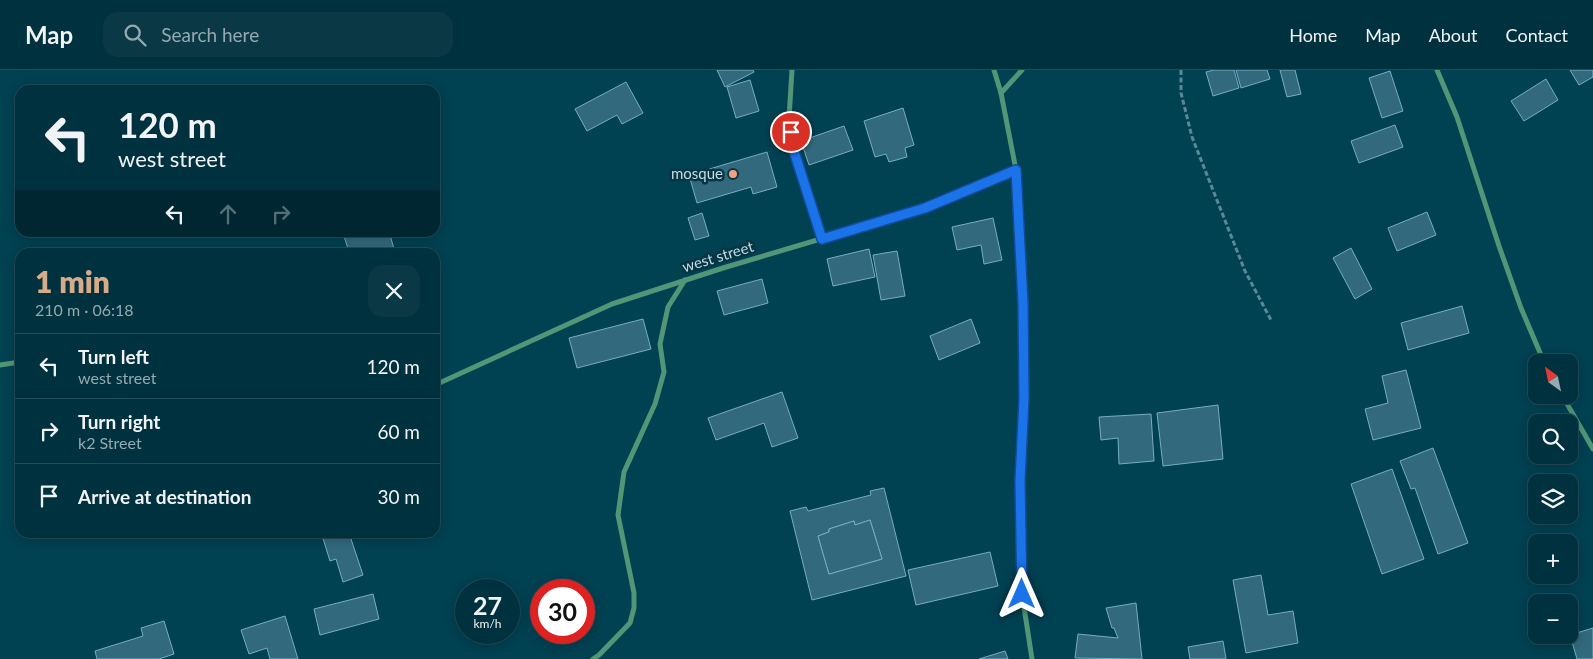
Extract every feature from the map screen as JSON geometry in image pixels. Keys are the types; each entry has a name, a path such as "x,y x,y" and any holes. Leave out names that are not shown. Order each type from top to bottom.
{"street":[{"path":"792,70 789,118 792,145 822,239"},
{"path":"994,70 1001,93 1016,170 1023,303 1024,398 1020,481 1022,594 1032,659"},
{"path":"1001,93 1022,70"},
{"path":"1437,70 1457,117 1499,246 1521,308 1541,354"},
{"name":"west street","path":"440,382 612,304 685,280 925,208 1016,170"},
{"path":"593,659 630,623 634,608 634,593 618,515 624,472 649,419 661,387 664,372 660,344 668,307 685,280"},
{"path":"0,365 15,363"},
{"path":"1567,404 1593,448"}],"path":[{"path":"1181,70 1181,93 1192,137 1245,271 1271,320"}],"building":[{"path":"717,70 753,70 754,72 725,87"},
{"path":"1234,70 1239,88 1213,96 1206,72"},
{"path":"1236,70 1267,70 1270,79 1241,88"},
{"path":"1280,70 1295,70 1301,94 1287,97"},
{"path":"1570,70 1593,70 1593,77 1579,85"},
{"path":"1390,71 1403,111 1382,118 1369,78"},
{"path":"1546,79 1558,100 1524,121 1511,101"},
{"path":"750,80 759,111 736,118 727,87"},
{"path":"626,82 643,113 622,124 617,115 587,131 575,109"},
{"path":"903,108 914,145 905,148 907,157 889,162 886,154 875,157 864,121"},
{"path":"1395,125 1403,147 1359,163 1351,141"},
{"path":"844,126 853,150 809,165 801,141"},
{"path":"767,152 777,187 753,194 751,187 697,203 689,175"},
{"path":"1427,212 1436,235 1397,251 1388,228"},
{"path":"702,213 709,236 695,240 688,218"},
{"path":"993,218 1002,260 984,264 981,245 957,250 952,227"},
{"path":"344,237 390,237 394,248 348,248"},
{"path":"1351,248 1372,289 1355,299 1333,258"},
{"path":"869,249 875,277 833,286 827,259"},
{"path":"897,251 905,296 881,300 873,255"},
{"path":"762,279 768,303 724,315 717,291"},
{"path":"1462,306 1469,333 1408,350 1401,323"},
{"path":"643,319 651,349 577,368 569,338"},
{"path":"971,319 980,343 939,360 930,336"},
{"path":"1406,370 1421,428 1373,440 1365,409 1388,403 1382,376"},
{"path":"782,392 798,438 772,447 764,423 716,440 708,418"},
{"path":"1218,405 1223,459 1163,466 1157,413"},
{"path":"1151,414 1154,461 1119,464 1118,438 1101,440 1099,417"},
{"path":"1433,448 1468,543 1438,554 1415,488 1411,489 1400,461"},
{"path":"1392,469 1424,559 1382,574 1351,484"},
{"path":"884,488 906,576 812,600 790,511 806,507 808,511 871,495 870,491","holes":["870,520 882,559 829,574 818,536 829,532 829,529 854,521 855,525"]},
{"path":"870,520 882,559 829,574 818,536 829,532 829,529 854,521 855,525"},
{"path":"323,538 351,538 363,575 343,582 336,559 330,561"},
{"path":"990,552 998,586 916,605 908,570"},
{"path":"1261,575 1268,615 1293,611 1298,643 1246,653 1233,580"},
{"path":"373,594 379,619 320,635 314,609"},
{"path":"1136,603 1142,659 1075,658 1078,634 1118,638 1114,628 1112,628 1106,608"},
{"path":"285,616 298,659 270,659 267,648 249,654 241,630"},
{"path":"164,621 174,654 159,659 97,659 95,651 143,636 141,628"},
{"path":"1593,628 1593,659 1577,659 1573,644 1578,644 1578,633"},
{"path":"1223,641 1226,659 1190,659 1188,647"},
{"path":"1005,651 1008,659 979,659"}],"place":[{"name":"mosque","path":"733,174"}],"route":[{"path":"791,132 792,145 822,239 925,208 1016,170 1023,303 1024,398 1020,481 1022,594"}]}
